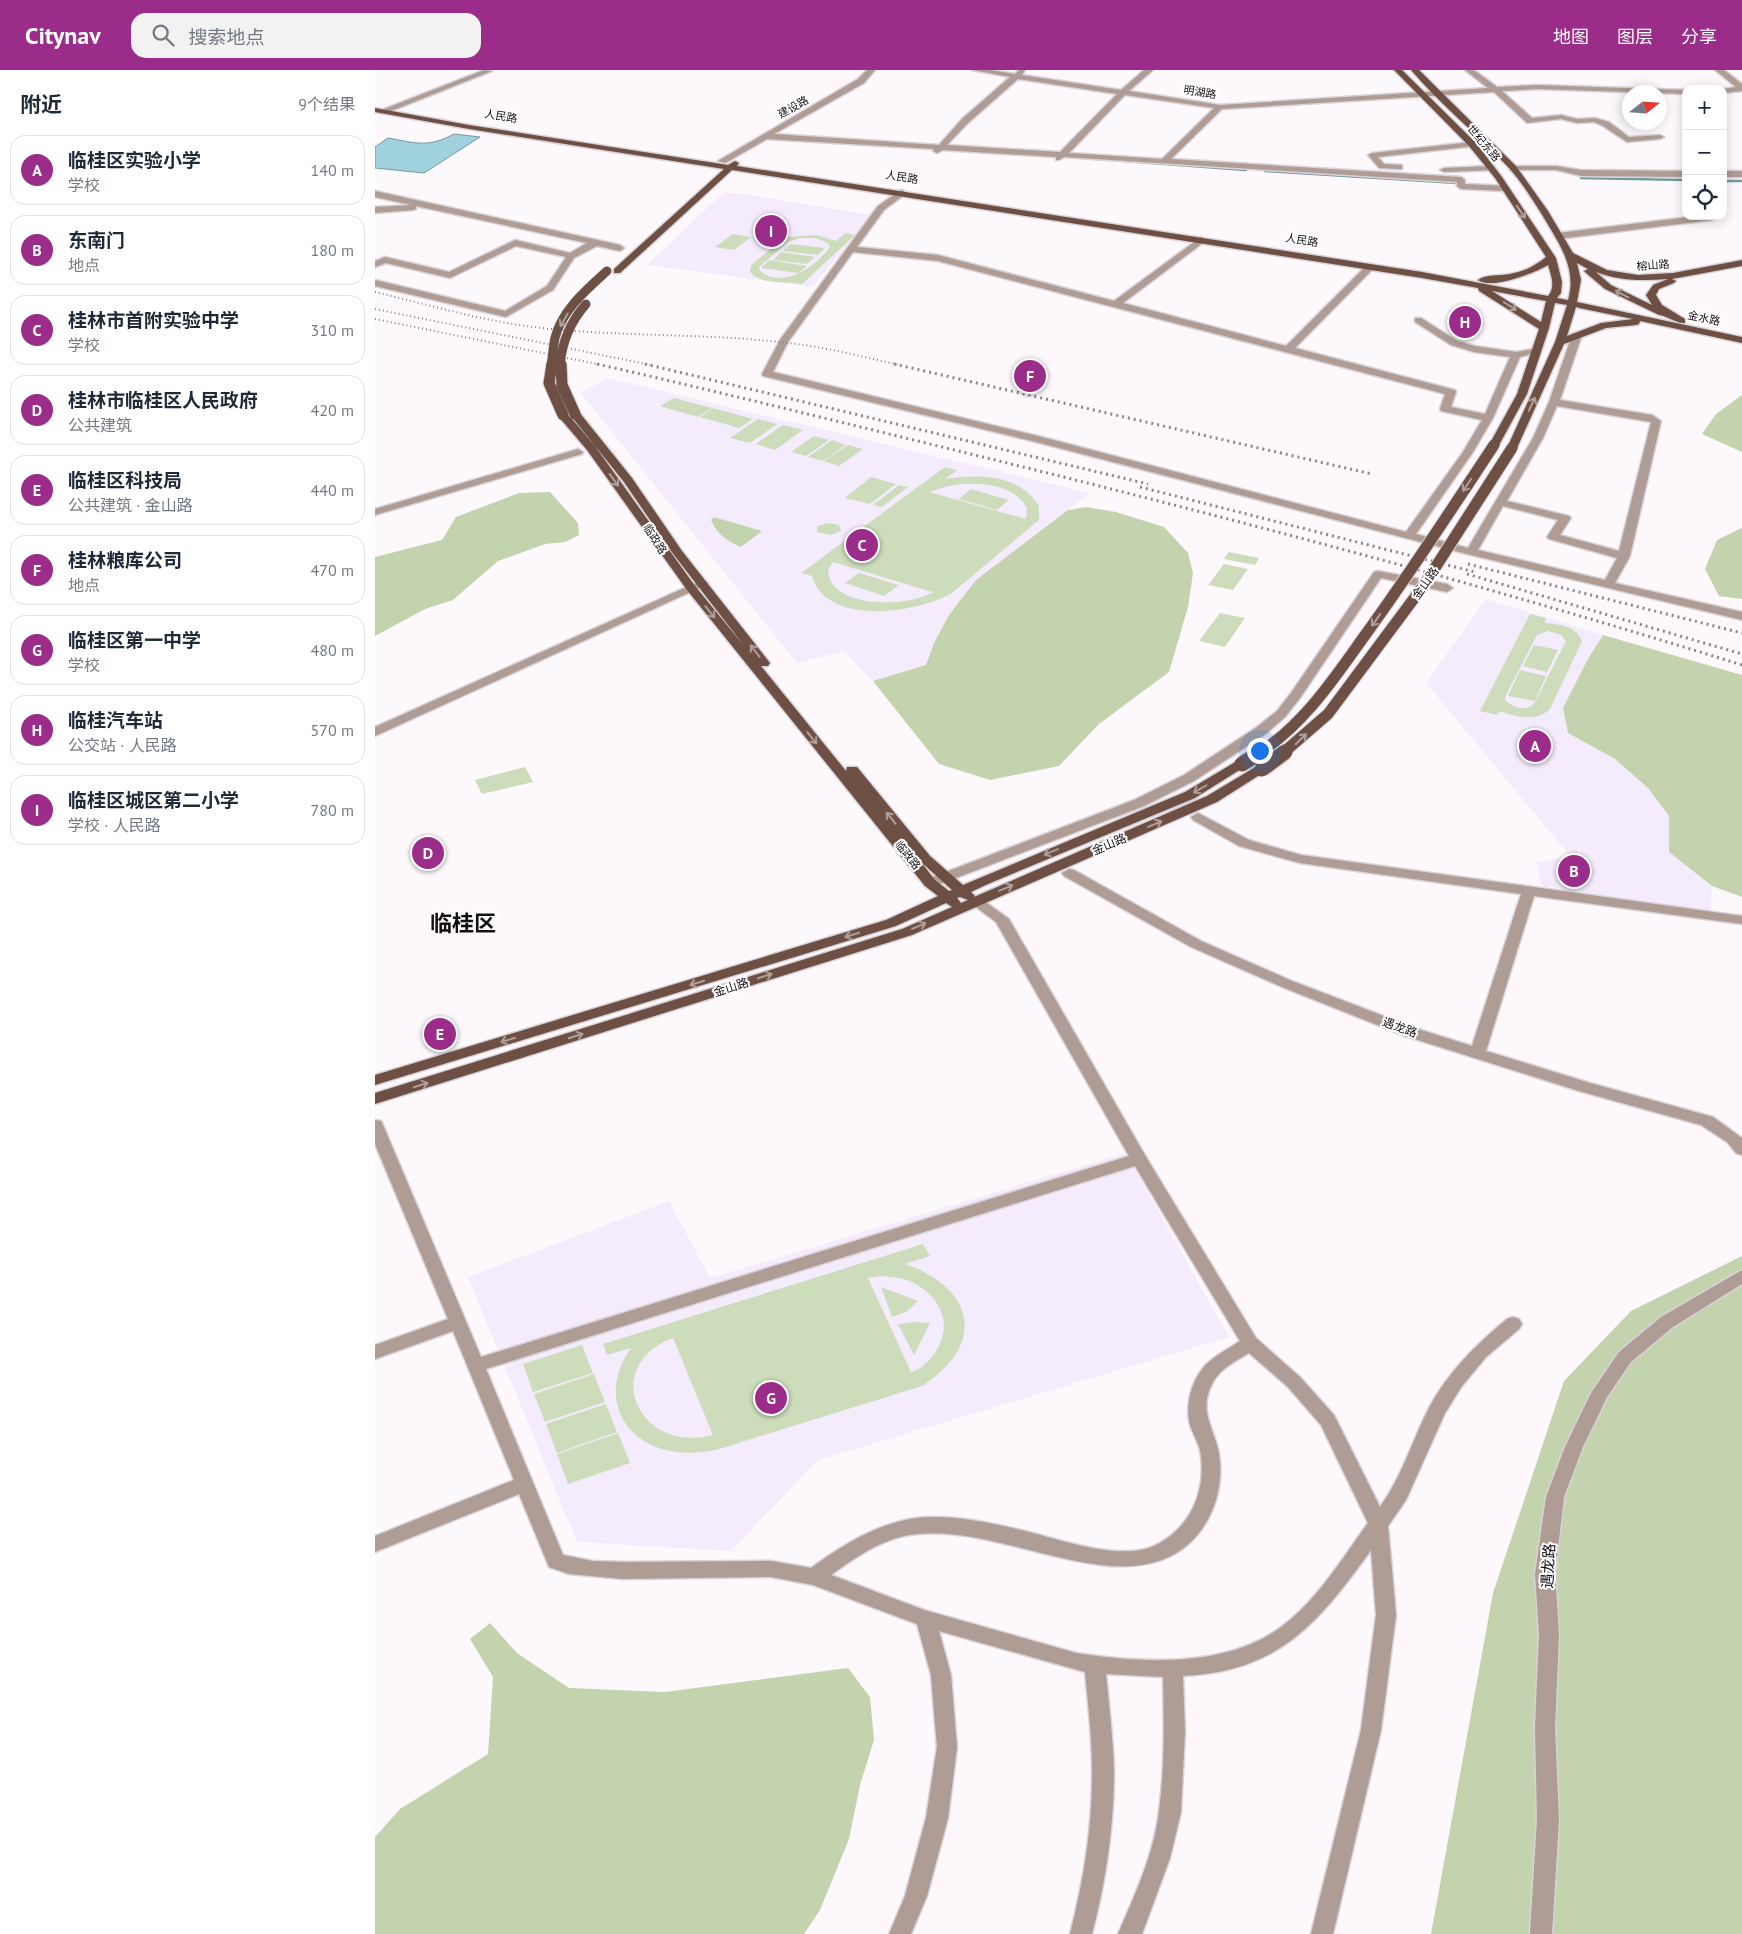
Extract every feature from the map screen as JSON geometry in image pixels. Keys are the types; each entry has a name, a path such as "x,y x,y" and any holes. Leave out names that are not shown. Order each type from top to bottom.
{"main road":[{"name":"世纪东路","path":"1398,70 1472,144 1541,240 1551,258"},
{"name":"世纪东路","path":"1415,70 1513,168 1544,211 1571,259"},
{"name":"人民路","path":"375,105 383,110 478,129 726,164 1423,272"},
{"name":"人民路","path":"726,164 1370,267 1423,272"},
{"name":"临政路","path":"726,164 612,271 582,308 571,326 564,343 561,363 561,381 567,399 569,414 591,448 696,586 930,883 946,898"},
{"path":"1479,282 1527,274 1551,258"},
{"name":"金山路","path":"375,1100 907,932 966,900 1190,795 1273,744 1320,698 1389,603 1494,445 1522,394 1544,328 1557,282 1551,258"},
{"path":"1571,259 1608,286 1654,310 1682,321"},
{"name":"榕山路","path":"1571,259 1603,272 1639,278 1661,277 1742,263"},
{"name":"金山路","path":"375,1080 891,923 946,898 966,900 1212,799 1262,769 1293,746 1328,714 1424,585 1512,448 1560,342 1573,300 1576,280 1571,259"},
{"name":"榕山路","path":"1682,321 1654,303 1651,295 1656,287 1670,281 1742,269"},
{"path":"1423,272 1682,321"},
{"path":"1479,282 1544,328"},
{"path":"1573,300 1660,322"},
{"name":"金水路","path":"1682,321 1742,334"},
{"path":"1560,342 1592,328 1619,322 1660,322"},
{"name":"金水路","path":"1660,322 1742,340"},
{"name":"临政路","path":"696,586 769,669 925,859 966,900"}],"street":[{"name":"建设路","path":"726,164 761,138 861,81 871,70"},
{"name":"明湖路","path":"976,70 1220,106 1548,87 1682,92"},
{"path":"938,149 1023,70"},
{"path":"1060,157 1124,91 1149,70"},
{"path":"1469,70 1496,90 1530,120 1561,117 1577,121 1595,120 1606,124 1627,140 1660,137"},
{"path":"1719,70 1742,89"},
{"path":"383,110 487,71"},
{"path":"1727,91 1742,89"},
{"path":"1164,161 1220,106"},
{"path":"761,138 1461,183 1504,188"},
{"path":"1472,144 1380,152 1372,156 1380,165 1389,167 1444,170 1491,168"},
{"path":"1060,157 1164,161 1257,170"},
{"path":"1513,168 1556,168 1581,173 1682,174"},
{"path":"1727,174 1742,174"},
{"path":"1461,183 1497,177"},
{"path":"901,193 881,208 783,342 767,374 1034,438 1471,552 1609,583 1742,616"},
{"path":"375,194 619,248"},
{"path":"375,210 428,206"},
{"path":"1558,236 1682,220"},
{"path":"1115,305 1201,240"},
{"path":"375,264 385,260 450,275 515,243 571,256"},
{"path":"375,283 506,314 551,288 571,256 595,243"},
{"path":"851,249 926,255 1451,392 1445,409 1488,418"},
{"path":"1288,350 1370,267"},
{"path":"1418,320 1454,343 1474,349 1516,355 1536,350"},
{"path":"1471,552 1538,438 1554,402 1577,334"},
{"path":"1409,536 1468,452 1488,418 1516,355"},
{"path":"1554,402 1652,418 1657,421 1624,556 1609,583"},
{"path":"375,512 578,452"},
{"path":"1499,502 1565,518 1553,537 1624,556"},
{"path":"930,883 1139,803 1189,778 1262,730 1281,714 1296,695 1378,574 1447,588"},
{"path":"375,732 696,586"},
{"path":"1198,817 1244,843 1300,859 1742,920"},
{"name":"遇龙路","path":"1069,872 1195,944 1287,984 1410,1032 1585,1087 1707,1121 1733,1138 1742,1149"},
{"path":"1478,1053 1529,890"},
{"path":"966,900 1002,919 1139,1159 1250,1343 1294,1382 1328,1420 1377,1523 1386,1615 1372,1720 1321,1934"},
{"path":"375,1125 556,1561 566,1566 621,1570 771,1569 813,1577 925,1618 1095,1665 1153,1668 1208,1666 1234,1660 1257,1651 1284,1636 1306,1617 1338,1580 1377,1523 1399,1495 1437,1410 1456,1381 1480,1352 1513,1324"},
{"path":"476,1365 1139,1159"},
{"name":"遇龙路","path":"1541,1934 1548,1819 1545,1728 1549,1634 1545,1574 1555,1497 1574,1447 1600,1393 1625,1357 1667,1322 1742,1276"},
{"path":"375,1352 458,1322"},
{"path":"813,1577 846,1553 884,1535 917,1526 937,1526 1001,1534 1064,1551 1099,1557 1141,1556 1163,1551 1191,1530 1203,1514 1209,1489 1209,1451 1198,1415 1200,1396 1205,1379 1217,1365 1250,1343"},
{"path":"375,1544 525,1484"},
{"path":"900,1934 916,1896 937,1818 947,1747 941,1676 925,1618"},
{"path":"1081,1934 1088,1909 1101,1821 1103,1767 1095,1665"},
{"path":"1129,1934 1135,1925 1159,1858 1170,1812 1175,1730 1173,1667"}],"shaded area":[{"path":"724,192 873,215 812,287 647,265"},
{"path":"607,378 1090,493 976,580 934,643 926,665 873,681 844,651 797,663 581,393"},
{"path":"1486,599 1603,635 1600,638 1568,733 1615,759 1648,788 1669,816 1669,852 1712,886 1711,911 1541,886 1537,863 1570,856 1426,683"},
{"path":"1126,1153 1229,1337 818,1460 731,1551 577,1542 468,1277 669,1201 710,1278"}],"green space":[{"path":"846,233 855,235 802,284 767,281 750,272 751,265 788,237 817,235 836,241","holes":["801,238 815,238 828,243 830,247 808,268 789,277 779,278 769,276 760,271 759,267 788,242"]},
{"path":"733,234 751,237 734,250 715,247"},
{"path":"791,244 825,248 818,255 783,251"},
{"path":"781,252 815,257 807,264 773,260"},
{"path":"769,260 807,266 798,273 761,268"},
{"path":"1742,395 1742,452 1702,434 1716,414"},
{"path":"674,398 712,408 698,417 660,406"},
{"path":"713,408 753,419 739,428 700,417"},
{"path":"758,419 777,424 750,443 730,438"},
{"path":"783,425 803,430 775,450 756,444"},
{"path":"814,436 829,440 806,456 791,452"},
{"path":"832,440 846,445 823,461 808,457"},
{"path":"848,445 863,449 839,466 824,461"},
{"path":"945,467 957,470 945,479 984,477 1009,482 1031,495 1039,506 1039,520 952,593 918,606 896,610 874,611 853,609 835,603 821,592 812,576 801,573","holes":["961,484 989,485 1015,494 1027,508 1026,519 929,492","833,562 932,592 933,592 906,601 871,602 855,598 841,592 832,583 828,570"]},
{"path":"871,477 896,484 870,504 845,498"},
{"path":"899,485 908,487 882,507 873,505"},
{"path":"971,489 1009,500 997,510 959,499"},
{"path":"550,492 578,523 579,535 565,542 545,544 498,561 453,600 425,609 375,636 375,557 442,540 456,517 519,493"},
{"path":"1086,507 1116,512 1164,527 1188,553 1193,573 1188,607 1169,672 1099,724 1059,766 990,780 939,764 873,681 926,665 934,643 949,615 976,580 1068,510"},
{"path":"714,517 762,531 741,547 720,533 711,520"},
{"path":"828,523 839,525 841,531 831,535 817,532 817,526"},
{"path":"1742,528 1742,599 1719,596 1705,569 1717,540"},
{"path":"1229,552 1259,558 1255,565 1224,559"},
{"path":"1224,564 1248,569 1233,590 1208,585"},
{"path":"859,573 899,585 884,596 845,583"},
{"path":"1220,613 1245,618 1225,647 1199,641"},
{"path":"1530,614 1546,618 1545,623 1561,625 1572,629 1580,636 1582,641 1550,709 1545,713 1539,716 1526,717 1500,711 1497,715 1480,711","holes":["1548,631 1561,635 1566,641 1535,702 1525,708 1516,707 1508,703 1505,697 1537,635"]},
{"path":"1603,635 1742,675 1742,897 1712,886 1669,852 1669,816 1648,788 1615,759 1568,733 1563,708 1588,659"},
{"path":"1534,645 1558,650 1547,672 1523,666"},
{"path":"1520,670 1546,676 1535,701 1508,696"},
{"path":"525,767 533,782 482,794 475,780"},
{"path":"923,1244 930,1256 905,1264 928,1274 946,1287 958,1302 964,1319 964,1336 957,1353 943,1370 922,1386 716,1450 697,1452 666,1450 649,1444 635,1434 625,1423 618,1409 617,1379 622,1363 631,1348 607,1355 603,1344","holes":["881,1276 901,1278 916,1284 926,1291 940,1308 944,1330 941,1341 930,1359 921,1367 911,1372 868,1278","673,1338 713,1435 687,1438 665,1432 648,1420 637,1404 633,1386 637,1368 650,1351"]},
{"path":"1742,1256 1742,1934 1431,1934 1493,1593 1564,1381 1631,1311"},
{"path":"881,1287 918,1301 906,1312 892,1317"},
{"path":"930,1323 914,1355 898,1324"},
{"path":"582,1345 593,1373 533,1392 523,1364"},
{"path":"594,1374 605,1402 545,1422 534,1394"},
{"path":"606,1404 617,1432 557,1453 546,1424"},
{"path":"618,1433 630,1463 568,1484 557,1454"},
{"path":"490,1623 517,1653 569,1688 665,1692 848,1668 870,1697 874,1740 860,1785 849,1839 820,1910 804,1934 375,1934 375,1837 400,1809 488,1754 493,1677 470,1639"}],"water":[{"path":"454,134 480,137 424,173 375,168 375,147 388,138 414,143 429,143"}],"waterway":[{"path":"1070,157 1246,170"},
{"path":"1265,171 1457,183"},
{"path":"1581,178 1682,180"},
{"path":"1727,181 1742,181"}],"railway":[{"path":"375,292 479,317 542,328 788,343 900,365"},
{"path":"375,309 651,365"},
{"path":"375,319 602,365"},
{"path":"597,364 938,446 1241,522 1543,605 1742,665"},
{"path":"645,364 1148,484"},
{"path":"894,364 1372,474"},
{"path":"1140,487 1475,572"},
{"path":"1468,564 1742,633"},
{"path":"1467,574 1742,654"}],"place":[{"name":"临桂区城区第二小学","path":"771,231"},
{"name":"临桂汽车站","path":"1465,322"},
{"name":"桂林粮库公司","path":"1030,376"},
{"name":"桂林市首附实验中学","path":"862,545"},
{"name":"临桂区实验小学","path":"1535,746"},
{"name":"桂林市临桂区人民政府","path":"428,853"},
{"name":"东南门","path":"1574,871"},
{"name":"临桂区科技局","path":"440,1034"},
{"name":"临桂区第一中学","path":"771,1398"}],"district":[{"name":"临桂区","path":"463,923"}]}
